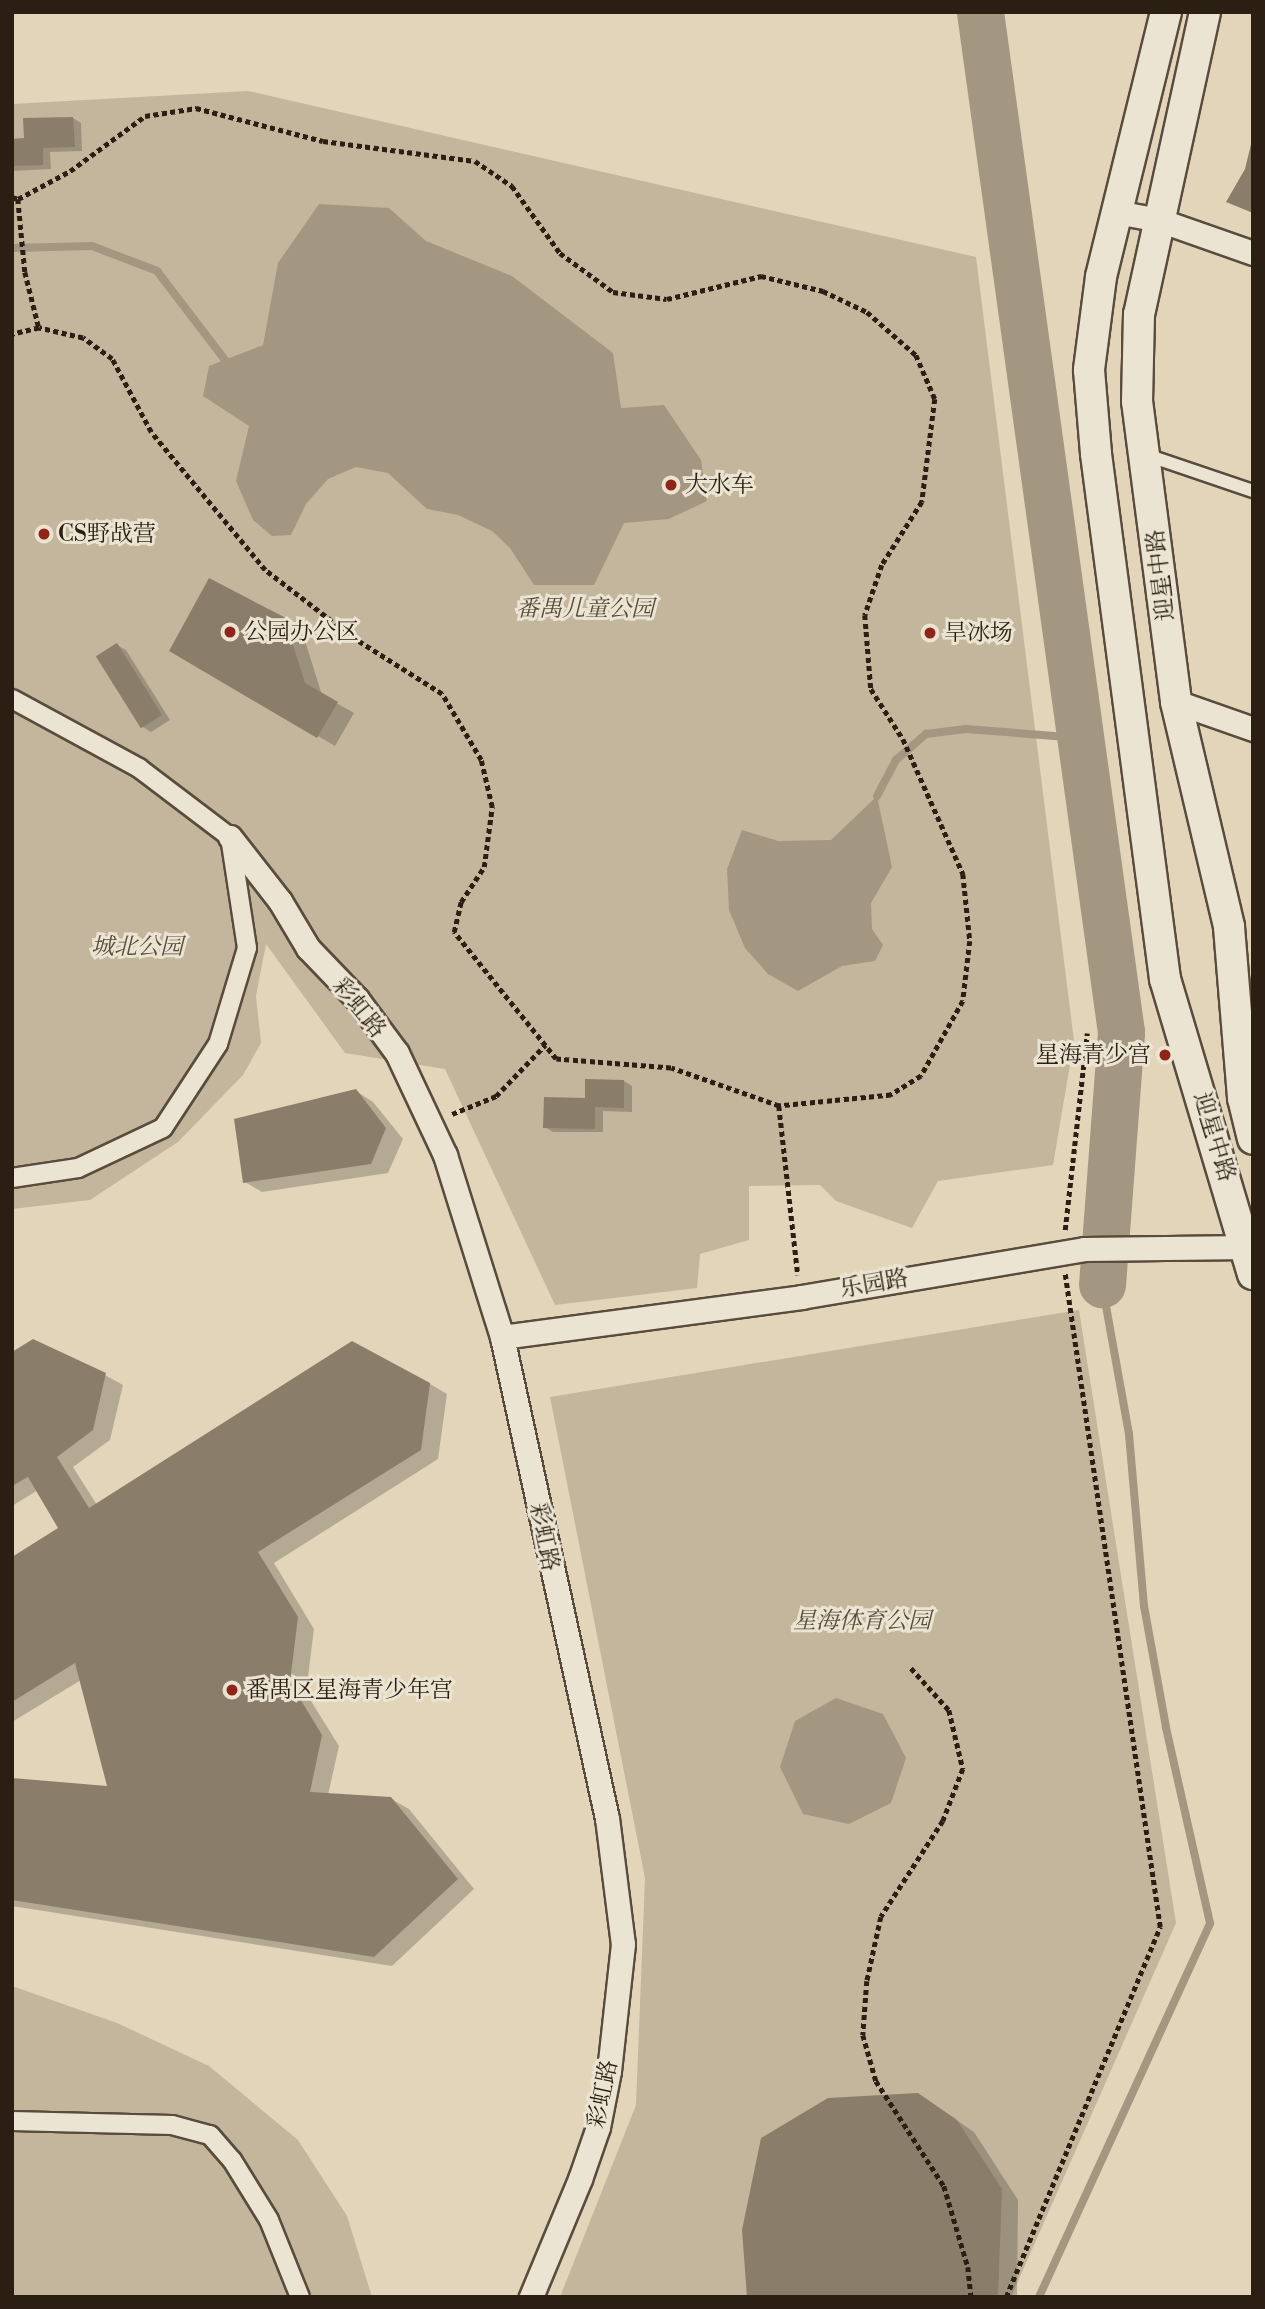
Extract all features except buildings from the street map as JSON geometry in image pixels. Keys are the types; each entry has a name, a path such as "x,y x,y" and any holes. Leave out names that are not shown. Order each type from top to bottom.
{"street":[{"name":"迎星中路","path":"1166,12 1101,277 1089,370 1096,454 1165,979 1250,1260"},
{"name":"迎星中路","path":"1116,212 1192,12"},
{"name":"迎星中路","path":"1205,12 1139,314 1137,401 1147,456 1176,702 1228,927 1243,1098 1253,1139"},
{"path":"1116,212 1159,220 1253,253"},
{"name":"彩虹路","path":"12,699 139,768 230,837 280,901 308,948 357,999 397,1053 444,1155 502,1337 607,1818 622,1944 618,2004 598,2127 531,2297"},
{"path":"1176,702 1253,729"},
{"path":"12,1178 79,1168 163,1128 218,1044 247,948 230,837"},
{"name":"乐园路","path":"502,1337 801,1297 1073,1251 1155,1251 1250,1260"},
{"path":"12,2122 172,2125 210,2135 232,2160 269,2221 300,2297"}],"lane":[{"path":"1147,456 1253,491"}],"path":[{"path":"12,334 39,328 83,338 112,359 151,432 265,570 352,637 442,694 481,760 492,807 484,867 461,902 454,932 556,1059 671,1068 779,1106 891,1095 921,1076 963,1001 970,941 963,874 916,765 872,689 865,615 882,565 922,502 935,399 916,355 867,312 823,291 761,276 667,299 613,292 560,253 512,186 475,162 323,141 196,108 145,116 70,171 15,198 25,272 39,328"},
{"path":"1006,2297 1160,1927 1073,1251 1087,1033"},
{"path":"430,1124 496,1096 545,1045"},
{"path":"779,1106 801,1297"},
{"path":"911,1668 949,1710 963,1769 943,1821 881,1917 867,1981 863,2035 876,2081 944,2186 968,2267 971,2297"}],"green space":[{"name":"番禺儿童公园","path":"248,91 976,257 1074,1041 1053,1165 938,1181 912,1228 836,1201 820,1185 749,1186 749,1240 700,1254 697,1288 555,1305 445,1069 345,1053 266,944 256,996 261,1043 243,1075 178,1142 90,1200 12,1209 12,104"},
{"name":"星海体育公园","path":"1079,1310 1176,1923 1011,2297 560,2297 636,2105 645,1878 550,1397"},
{"path":"12,1986 117,2023 209,2066 298,2140 347,2216 372,2297 12,2297"}],"shaded area":[{"path":"319,204 389,208 426,241 512,276 613,353 621,408 664,405 701,460 707,501 669,519 624,523 594,585 534,585 510,548 492,531 458,515 427,509 388,473 356,467 328,479 306,504 291,535 272,536 253,520 236,481 249,426 203,396 209,366 263,345 278,263"},
{"path":"877,796 892,867 871,903 872,929 883,945 875,961 842,966 798,991 768,974 745,948 729,910 727,869 742,830 778,841 831,840"},
{"path":"836,1698 883,1714 906,1758 891,1803 849,1824 803,1814 780,1767 795,1721"}],"waterway":[{"path":"980,12 1121,1032 1102,1284"},
{"path":"12,248 92,246 157,271 225,360"},
{"path":"877,796 896,760 926,734 966,729 1080,738"},
{"path":"1039,2297 1210,1923 1166,1727 1144,1606 1129,1434 1102,1284"}],"place":[{"name":"大水车","path":"671,485"},
{"name":"CS野战营","path":"44,534"},
{"name":"公园办公区","path":"230,632"},
{"name":"旱冰场","path":"930,633"},
{"name":"星海青少宫","path":"1165,1055"},
{"name":"番禺区星海青少年宫","path":"232,1690"}],"park label":[{"name":"城北公园","path":"137,947"}]}
